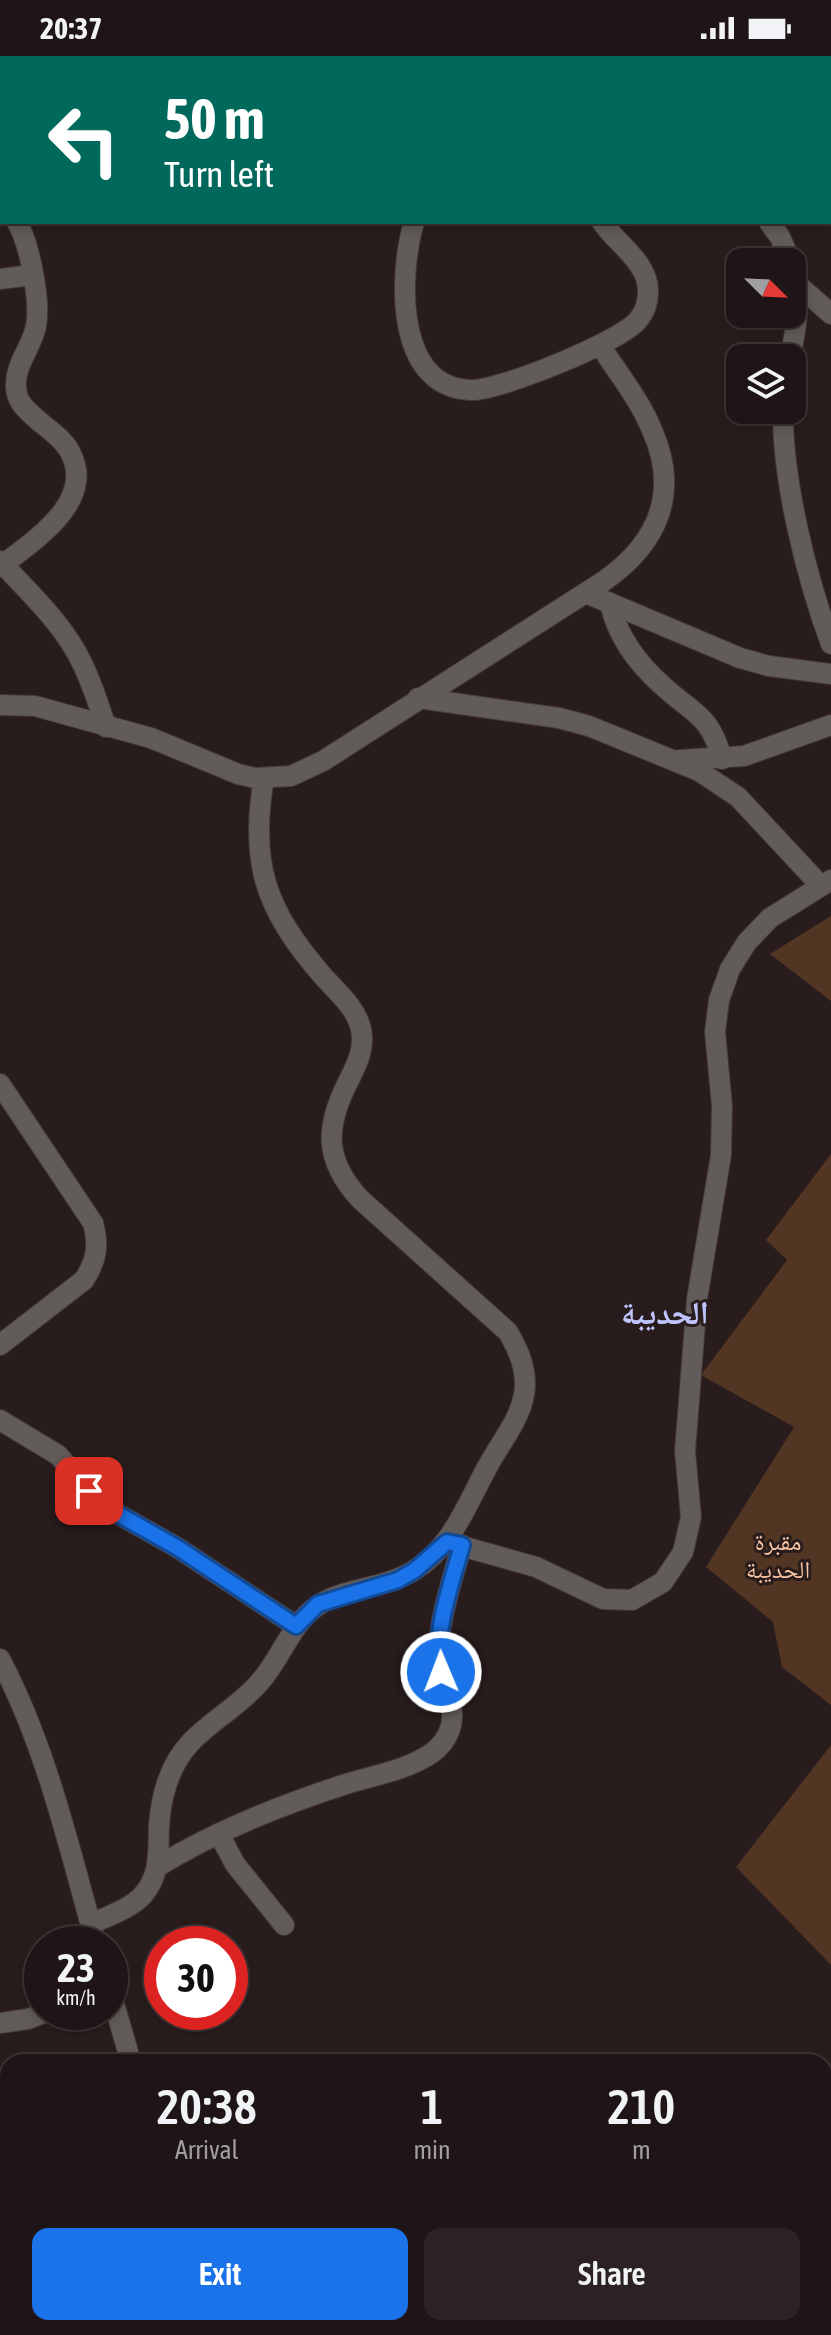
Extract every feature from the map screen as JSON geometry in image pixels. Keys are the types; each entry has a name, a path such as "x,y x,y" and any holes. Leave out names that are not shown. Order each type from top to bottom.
{"street":[{"path":"18,224 27,241 37,321 16,377 16,392 23,407 69,450 77,479 67,508 1,564 42,606 71,642 92,685 106,727"},
{"path":"414,224 404,280 406,311 419,360 432,376 450,387 471,391 492,387 600,345 638,321 649,294 647,280 641,266 604,224"},
{"path":"780,227 786,248"},
{"path":"0,279 32,275"},
{"path":"806,285 831,314"},
{"path":"0,705 35,706 151,738 238,774 264,778 291,776 308,770 586,593 628,564 647,541 659,514 664,485 662,455 652,428 600,345"},
{"path":"783,424 784,450 802,545 831,644"},
{"path":"586,593 740,658 769,666 831,674"},
{"path":"610,603 615,625 626,644 663,686 698,712 710,727 722,759"},
{"path":"104,1926 132,1905 152,1882 157,1867 162,1802 176,1763 189,1744 262,1680 296,1626 318,1604 398,1580 454,1544 536,1567 603,1599 632,1600 663,1582 683,1552 691,1517 685,1451 697,1299 721,1155 722,1106 715,1032 719,1000 730,969 747,942 770,918 826,883 738,797 675,761 574,722 418,698"},
{"path":"675,761 722,759 776,746 831,725"},
{"path":"157,1867 219,1834 346,1784 401,1767 435,1751 444,1741 453,1715 438,1655 454,1544 519,1413 525,1392 519,1350 508,1332 360,1199 337,1168 331,1130 335,1111 359,1059 362,1034 353,1010 296,944 278,917 268,892 257,838 264,778"},
{"path":"0,1084 93,1223 97,1237 93,1267 84,1280 0,1345"},
{"path":"0,1420 58,1455 102,1505 178,1548 296,1626"},
{"path":"0,1659 24,1705 49,1776 91,1926"},
{"path":"219,1834 235,1864 284,1925"},
{"path":"0,2023 24,2020"},
{"path":"122,2030 129,2054"}],"green space":[{"path":"831,916 831,1001 770,954"},
{"name":"مقبرة الحديبة","path":"831,1154 831,1705 782,1667 773,1622 706,1567 794,1427 701,1375 787,1260 766,1240"},
{"path":"831,1745 831,1965 736,1867"}],"district":[{"name":"الحديبة","path":"665,1313"}],"route":[{"path":"89,1491 102,1505 178,1548 296,1626 318,1604 398,1580 434,1556 447,1542 462,1545 442,1624 438,1655 441,1672"}]}
